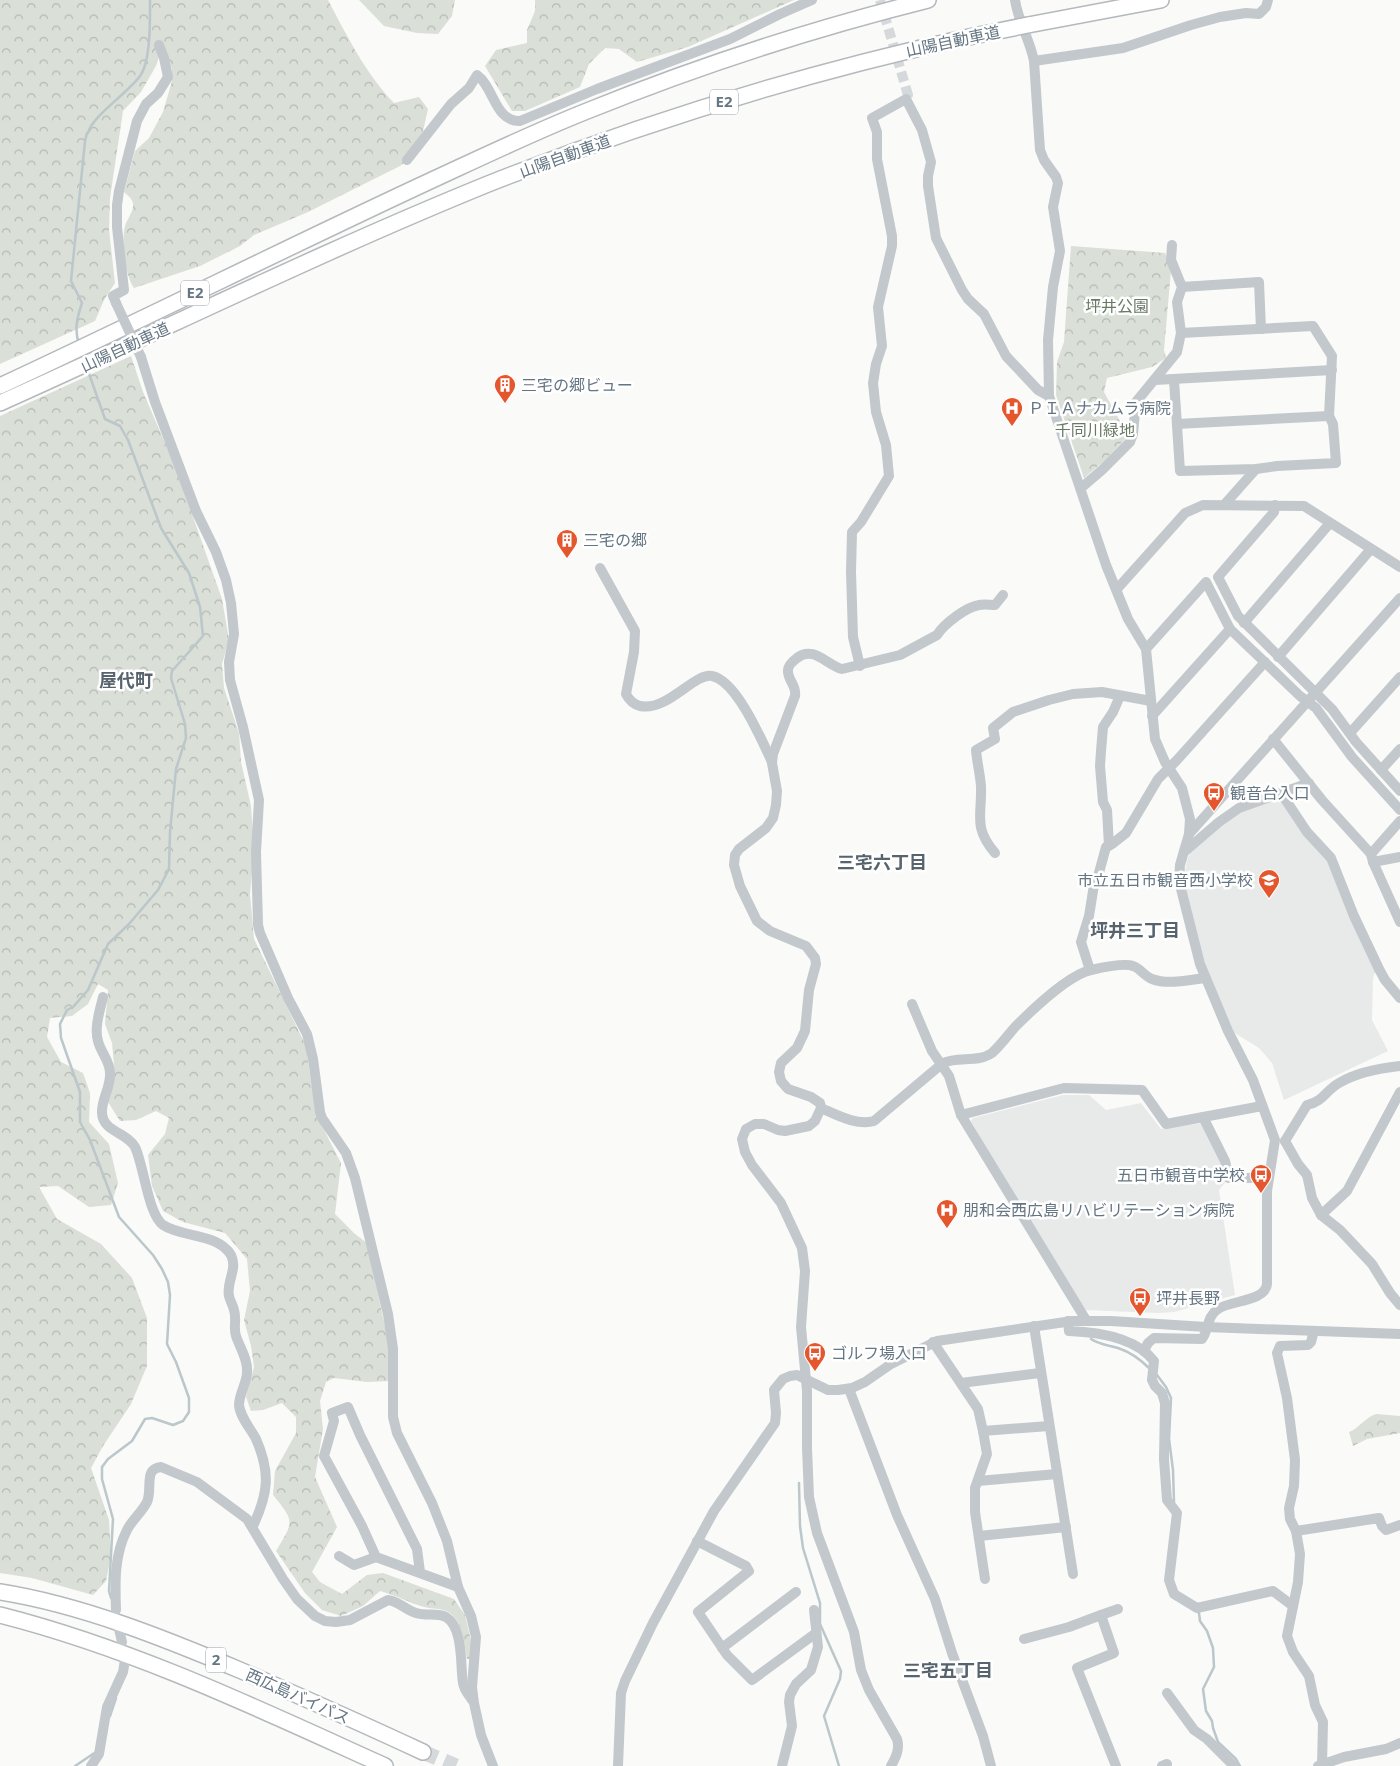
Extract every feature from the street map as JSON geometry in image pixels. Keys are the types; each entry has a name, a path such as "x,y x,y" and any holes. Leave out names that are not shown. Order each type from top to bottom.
{"highway":[{"name":"山陽自動車道","path":"0,386 390,200 585,112 678,76 776,42 870,14 928,0"},
{"name":"山陽自動車道","path":"0,403 392,225 489,184 594,144 696,110 880,57 1028,25 1161,0"},
{"name":"西広島バイパス","path":"0,1592 67,1608 132,1627 180,1645 323,1706 423,1752"},
{"name":"西広島バイパス","path":"0,1615 59,1631 176,1673 385,1766"}],"street":[{"path":"407,160 451,104 469,88 478,75 488,85 504,116 514,122 520,121 597,89 730,39 812,0"},
{"path":"1015,0 1016,12 1031,47 1034,61 1040,150 1044,160 1054,172 1058,183 1053,207 1060,251 1053,287 1048,340 1049,396 1106,565 1128,619 1146,648 1155,739 1169,768 1182,788 1190,819 1189,834 1183,852 1179,881 1200,964 1228,1031 1253,1080 1262,1106 1280,1141 1307,1175 1312,1198 1321,1214 1340,1230 1372,1264 1400,1305"},
{"path":"1034,61 1123,48 1220,17 1246,13 1259,14 1266,7 1268,0"},
{"path":"158,45 164,58 168,76 158,93 146,104 137,121 119,191 117,205 118,227 124,290 113,296 141,357 155,402 196,511 216,552 226,580 231,603 234,634 229,662 230,680 243,727 259,800 256,852 258,925 288,998 307,1034 314,1059 320,1112 346,1153 356,1178 388,1314 393,1349 394,1426 425,1486 441,1523 458,1587 471,1616 476,1637 472,1687 474,1703 481,1735 493,1766"},
{"path":"860,666 853,637 852,532 861,522 875,496 888,479 889,471 886,444 876,412 873,383 876,364 882,346 878,307 892,246 892,236 877,159 877,132 872,118 906,99 922,130 931,162 928,186 936,238 962,290 968,299 984,314 1006,356 1038,390 1049,396"},
{"path":"1081,488 1130,442 1133,434 1136,402 1177,352 1181,333 1177,302 1182,286 1171,260 1172,245"},
{"path":"1182,286 1258,282 1261,329"},
{"path":"1174,380 1180,471 1256,469 1336,463 1333,424 1329,416 1332,356 1313,326 1181,333"},
{"path":"1155,380 1332,370"},
{"path":"1177,424 1329,416"},
{"path":"1224,505 1256,469"},
{"path":"1117,589 1185,513 1203,505 1304,506 1400,567"},
{"path":"1275,505 1274,512 1218,577 1238,616 1332,709 1356,742 1400,791"},
{"path":"1244,623 1330,523"},
{"path":"1278,657 1371,549"},
{"path":"600,568 635,631 635,644 626,694 628,699 640,706 655,706 704,676 715,676 724,682 734,693 755,727 772,763 777,791 773,818 766,828 739,849 735,855 734,865 740,886 757,921 770,931 806,946 814,958 816,964 810,990 805,1031 797,1048 781,1063 779,1072 784,1086 791,1091 811,1097 820,1103 821,1108 815,1121 809,1126 785,1131 764,1124 754,1124 746,1129 742,1139 745,1152 752,1165 781,1203 802,1248 805,1271 801,1328 806,1378 809,1497 817,1532 854,1632 861,1670 869,1690 897,1739 897,1754 891,1766"},
{"path":"1146,648 1206,582 1230,629 1300,696 1308,701 1327,722 1362,769 1400,810"},
{"path":"772,763 773,754 795,696 796,688 788,672 788,666 792,661 801,655 815,654 842,669 900,655 937,636 940,630 959,615 979,605 995,605 1002,596"},
{"path":"1189,834 1400,598"},
{"path":"1152,716 1230,629"},
{"path":"1090,970 1081,942 1089,916 1094,886 1106,847 1126,833 1154,784 1265,662"},
{"path":"1350,733 1400,677"},
{"path":"995,854 983,836 979,823 981,786 976,750 995,739 994,728 1013,712 1073,694 1102,692 1151,701"},
{"path":"1109,846 1100,751 1103,727 1113,712 1120,696"},
{"path":"1273,739 1372,858 1400,922"},
{"path":"1381,770 1400,749"},
{"path":"1183,852 1230,813 1250,803 1309,783"},
{"path":"1281,793 1307,832 1331,858 1354,916 1379,969 1400,998"},
{"path":"1372,858 1400,821"},
{"path":"1372,858 1400,857"},
{"path":"821,1108 849,1119 867,1123 874,1122 941,1065 952,1060 981,1057 992,1052 1040,1003 1076,975 1090,970 1128,965 1136,967 1151,979 1163,982 1205,978"},
{"path":"103,997 96,1030 97,1041 109,1064 110,1075 103,1105 103,1119 114,1131 130,1141 134,1147 158,1219 170,1228 220,1244 230,1253 233,1260 234,1269 230,1282 229,1297 234,1310 236,1336 244,1352 248,1371 239,1404 242,1415 256,1440 267,1481 263,1506 253,1526"},
{"path":"912,1004 932,1051 946,1069 961,1115 1086,1320"},
{"path":"1144,1351 1148,1343 1154,1338 1202,1339 1205,1335 1208,1320 1218,1308 1259,1296 1265,1291 1266,1198 1269,1178 1280,1141 1307,1105 1322,1100 1338,1084 1363,1072 1400,1066"},
{"path":"961,1115 1064,1088 1142,1090 1166,1124 1262,1106"},
{"path":"1321,1214 1347,1191 1400,1092"},
{"path":"1203,1117 1226,1161 1229,1178 1269,1178"},
{"path":"618,1766 622,1693 625,1681 653,1623 714,1511 774,1423 776,1413 774,1392 776,1385 790,1376 797,1375 806,1378 828,1390 849,1389 858,1386 891,1364 933,1342 1068,1321 1086,1320 1206,1327 1400,1334"},
{"path":"1068,1321 1069,1331 1098,1333 1136,1345 1154,1361 1152,1380 1162,1393 1165,1403 1164,1459 1167,1500 1177,1513 1169,1580 1174,1594 1197,1608 1273,1591 1293,1606"},
{"path":"1034,1326 1073,1574"},
{"path":"1314,1331 1312,1340 1308,1345 1284,1345 1278,1349 1277,1353 1287,1398 1295,1460 1294,1486 1289,1508 1290,1519 1296,1531 1300,1554 1298,1582 1287,1636 1293,1652 1309,1676 1315,1705 1323,1722 1321,1765 1344,1757 1386,1749 1400,1743"},
{"path":"933,1342 978,1409 983,1431 988,1454 975,1488 975,1512 985,1579"},
{"path":"961,1384 1040,1373"},
{"path":"849,1389 897,1515 935,1599 952,1653 984,1736 991,1766"},
{"path":"376,1557 362,1526 324,1456 334,1421 332,1413 348,1406 417,1549 420,1572"},
{"path":"983,1431 1049,1426"},
{"path":"116,1610 115,1588 118,1555 127,1529 146,1504 149,1493 149,1475 155,1468 161,1467 197,1482 248,1519 283,1579 301,1604 315,1616 325,1621 350,1620 388,1600 399,1603 414,1613 445,1617 452,1622 459,1642 464,1688 474,1703"},
{"path":"978,1481 1057,1474"},
{"path":"1296,1531 1379,1518 1386,1530 1400,1525"},
{"path":"979,1536 1066,1527"},
{"path":"698,1540 746,1566 749,1571 698,1612 722,1648 752,1680 816,1633"},
{"path":"339,1556 354,1565 376,1557 420,1572 434,1580 458,1587"},
{"path":"722,1648 796,1592"},
{"path":"1024,1639 1118,1609"},
{"path":"782,1766 792,1726 790,1695 796,1684 811,1670 818,1647 814,1610"},
{"path":"1101,1615 1114,1653 1077,1668 1116,1766"},
{"path":"119,1630 122,1642"},
{"path":"91,1766 99,1755 107,1707 123,1672 125,1660"},
{"path":"1167,1692 1194,1730 1208,1739 1234,1766"}],"shaded area":[{"path":"1278,798 1327,858 1376,970 1373,978 1372,1020 1388,1051 1284,1100 1272,1063 1259,1048 1233,1032 1206,967 1188,904 1184,878 1187,860 1191,851 1230,816"},
{"path":"1063,1095 1089,1095 1106,1110 1141,1103 1161,1129 1202,1123 1220,1160 1225,1183 1219,1190 1235,1295 1174,1312 1084,1310 971,1121 973,1118"}],"green space":[{"path":"0,0 328,0 366,67 394,103 419,97 428,109 418,153 400,166 308,212 254,235 240,246 200,266 134,288 126,267 123,241 125,226 133,202 124,192 135,151 149,138 163,112 172,81 172,69 163,45 156,66 141,92 123,111 110,198 109,230 115,283 104,300 95,321 0,364"},
{"path":"359,0 455,0 452,16 438,34 417,33 384,26"},
{"path":"535,0 794,0 688,47 637,62 619,49 605,48 589,64 580,87 525,111 512,111 485,66 496,50 527,43 527,30 535,11"},
{"name":"坪井公園","path":"1071,246 1165,253 1171,270 1164,350 1166,358 1152,367 1107,378 1104,392 1128,436 1104,461 1084,478 1056,395 1057,362 1064,342"},
{"path":"131,356 143,392 175,466 222,599 229,640 222,664 224,688 239,733 241,762 251,806 254,848 250,894 254,939 306,1046 311,1083 323,1128 341,1163 335,1214 367,1243 389,1345 390,1381 367,1382 334,1378 326,1382 320,1401 323,1429 315,1477 337,1527 312,1572 320,1582 342,1594 367,1575 383,1573 454,1599 465,1615 473,1649 471,1660 467,1659 459,1623 450,1613 441,1609 426,1608 380,1591 363,1606 341,1616 322,1610 305,1593 276,1551 290,1522 285,1511 273,1495 275,1471 296,1433 296,1417 282,1403 263,1410 251,1411 246,1397 254,1367 244,1320 250,1291 247,1259 225,1233 183,1222 163,1211 152,1186 148,1155 165,1134 169,1118 156,1111 136,1120 120,1121 108,1102 115,1075 112,1043 105,1024 108,990 98,984 88,1004 72,1016 50,1018 47,1037 61,1062 83,1073 90,1093 89,1122 109,1144 118,1183 111,1205 89,1207 58,1186 39,1187 57,1219 101,1244 132,1278 147,1318 147,1366 131,1404 91,1468 109,1520 111,1556 106,1581 93,1595 32,1578 0,1573 0,416"},
{"path":"1376,1414 1400,1416 1400,1433 1367,1439 1353,1446 1349,1432"}],"waterway":[{"path":"79,344 77,324 82,303 71,281 85,141 87,133 96,119 134,83 144,69 149,40 150,0"},
{"path":"87,368 105,419 120,426 128,440 161,528 189,573 200,607 203,636 172,671 171,678 185,724 186,738 176,769 170,832 169,869 158,890 129,924 108,944 88,990 73,1007 67,1010 60,1024 61,1038 80,1092 80,1122 90,1140 119,1217 153,1255 168,1282 170,1295 167,1344 176,1362 189,1398 189,1412 183,1421 173,1425 152,1418 145,1419 132,1441 108,1459 102,1467 102,1479 113,1519 109,1591 111,1598"},
{"path":"1091,1339 1127,1352 1149,1368"},
{"path":"1157,1375 1171,1398 1169,1439 1173,1470 1174,1502"},
{"path":"799,1483 800,1526 803,1548 820,1603 820,1624 841,1671 840,1679 824,1716 839,1766"},
{"path":"1198,1612 1200,1621 1207,1631 1213,1648 1214,1667 1203,1689 1206,1711 1212,1721 1218,1742 1236,1759 1240,1766"},
{"path":"110,1716 116,1698"},
{"path":"75,1766 96,1752"}],"tunnel":[{"path":"880,0 908,95 906,99"},
{"path":"423,1752 456,1766"}],"place":[{"name":"三宅の郷ビュー","path":"505,404"},
{"name":"ＰＩＡナカムラ病院","path":"1012,427"},
{"name":"三宅の郷","path":"567,559"},
{"name":"観音台入口","path":"1214,812"},
{"name":"市立五日市観音西小学校","path":"1269,899"},
{"name":"五日市観音中学校","path":"1261,1194"},
{"name":"朋和会西広島リハビリテーション病院","path":"947,1229"},
{"name":"坪井長野","path":"1140,1317"},
{"name":"ゴルフ場入口","path":"815,1372"}],"district":[{"name":"屋代町","path":"126,681"},
{"name":"三宅六丁目","path":"882,863"},
{"name":"坪井三丁目","path":"1135,931"},
{"name":"三宅五丁目","path":"948,1671"}],"park label":[{"name":"千同川緑地","path":"1095,430"}]}
